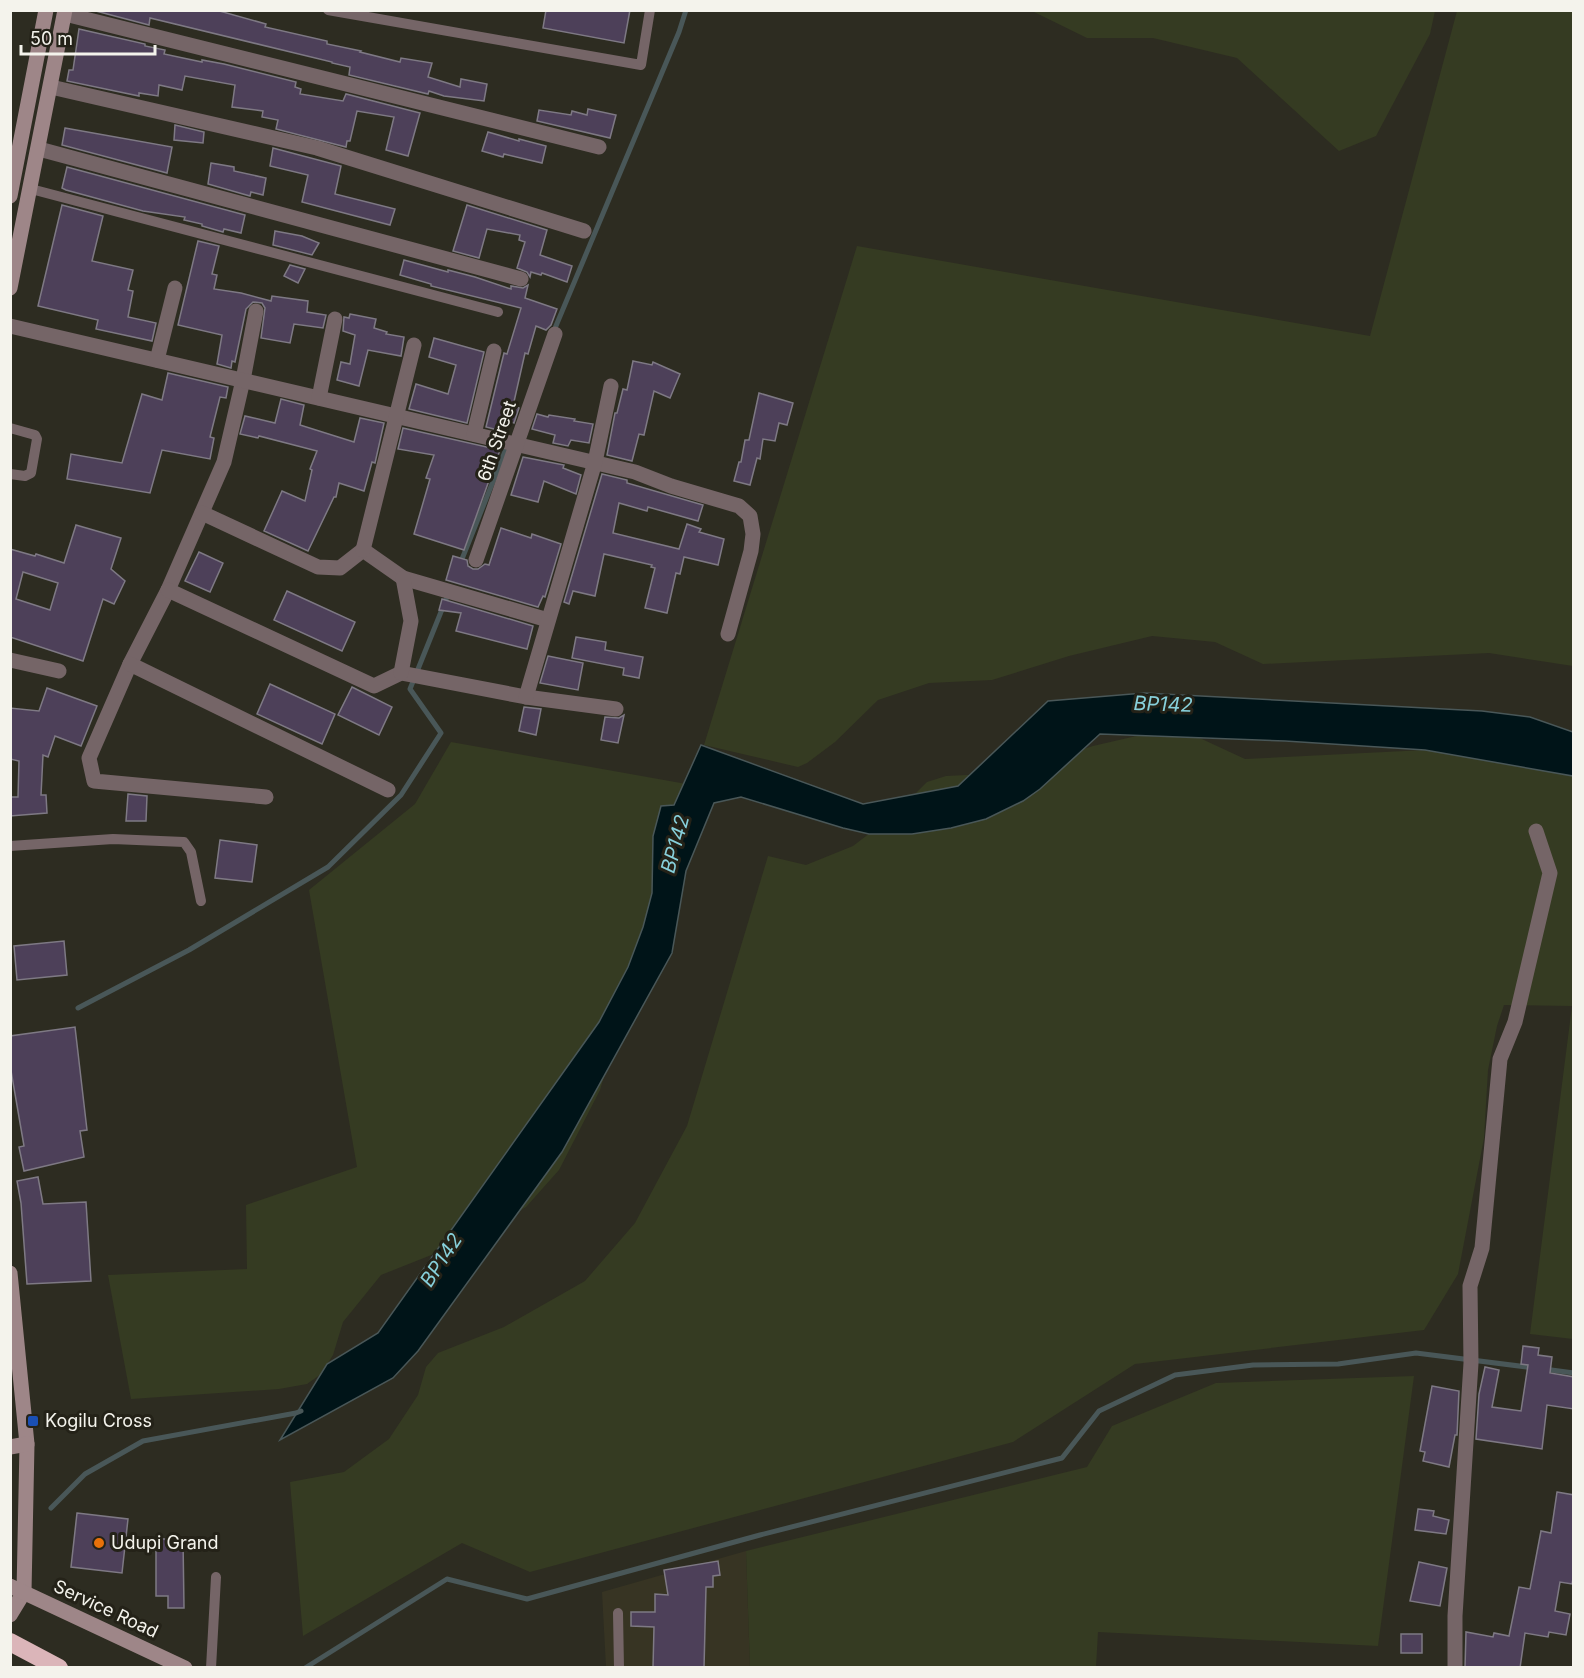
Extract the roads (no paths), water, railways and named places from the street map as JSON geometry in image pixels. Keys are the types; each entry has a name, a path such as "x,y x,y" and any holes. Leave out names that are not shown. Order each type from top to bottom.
{"highway":[{"path":"10,1642 58,1668"}],"main road":[{"path":"10,195 46,10"},
{"path":"10,288 65,12"},
{"path":"10,1273 27,1444 17,1589 10,1615"},
{"path":"10,1447 27,1444"},
{"name":"Service Road","path":"17,1589 186,1668"}],"street":[{"path":"65,12 599,147"},
{"path":"51,87 317,148 584,231"},
{"path":"39,149 521,279"},
{"path":"157,360 175,288"},
{"path":"256,311 224,462 168,590 130,664 89,758 94,781 266,797"},
{"path":"319,398 335,319"},
{"path":"10,326 596,462 635,472 671,486 739,506 750,516 753,534 751,551 728,634"},
{"name":"6th Street","path":"476,560 555,334"},
{"path":"202,513 318,567 340,567 363,550 414,345"},
{"path":"474,434 494,351"},
{"path":"526,697 596,462 611,386"},
{"path":"363,550 403,578 548,620"},
{"path":"401,673 411,621 403,578"},
{"path":"168,590 374,686 401,673 526,697 616,710"},
{"path":"10,660 59,671"},
{"path":"130,664 388,790"},
{"path":"1455,1668 1455,1616 1471,1364 1470,1286 1482,1248 1500,1059 1515,1022 1550,873 1536,831"}],"lane":[{"path":"328,10 641,65 650,10"},
{"path":"31,189 498,312"},
{"path":"10,428 35,435 37,439 31,472 25,476 10,474"},
{"path":"10,846 113,839 184,842 191,852 201,901"},
{"path":"211,1668 216,1577"},
{"path":"618,1613 619,1668"}],"water":[{"path":"1144,693 1482,711 1530,717 1573,732 1573,776 1425,750 1285,741 1100,734 1040,789 1023,801 986,819 951,828 912,834 869,834 741,797 714,803 686,871 672,953 562,1152 418,1351 393,1378 280,1440 327,1364 378,1333 599,1022 628,967 643,927 652,893 653,836 661,806 674,805 701,745 863,804 958,786 1048,701"}],"waterway":[{"path":"553,333 679,32 686,10"},
{"path":"460,564 508,444"},
{"path":"78,1008 189,950 328,867 401,795 441,733 410,689 449,592"},
{"path":"305,1668 447,1579 527,1599 760,1535 1062,1458 1099,1411 1175,1375 1253,1365 1338,1364 1416,1353 1535,1368"},
{"path":"1544,1369 1574,1373"},
{"name":"BP142","path":"51,1508 85,1474 143,1441 301,1411"}],"place":[{"name":"Kogilu Cross","path":"33,1421"},
{"name":"Udupi Grand","path":"99,1543"}]}
